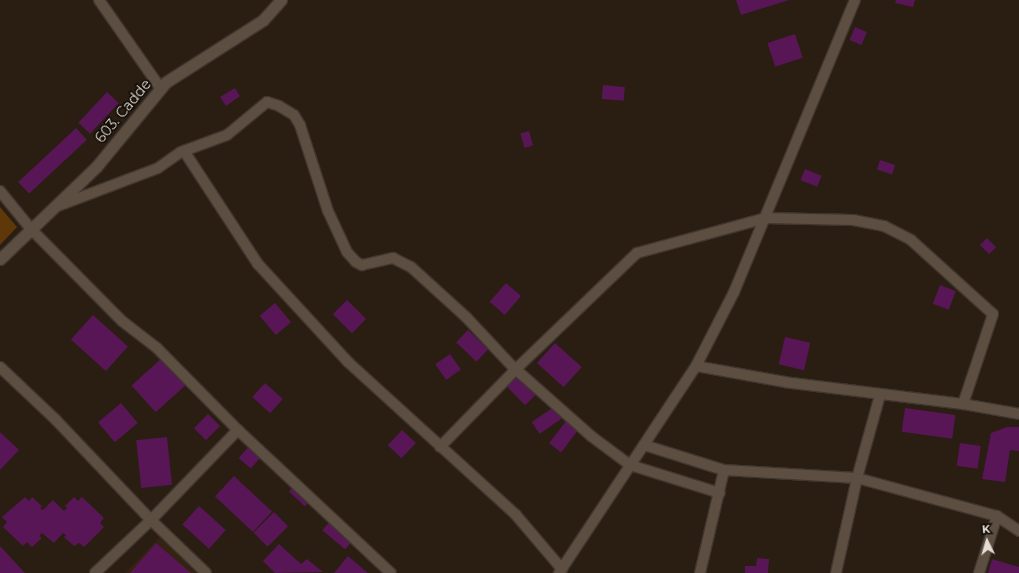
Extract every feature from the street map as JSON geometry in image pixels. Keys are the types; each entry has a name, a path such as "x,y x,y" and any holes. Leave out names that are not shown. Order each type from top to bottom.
{"street":[{"path":"99,0 161,89"},
{"name":"603. Cadde","path":"0,259 96,167 166,82 263,20 281,0"},
{"path":"184,151 258,264 348,362 516,515 561,571 696,366 734,292 856,0"},
{"path":"54,208 158,168 184,151 227,135 267,102 294,114 300,125 328,211 347,252 362,264 393,258 411,267 466,316 516,369 591,436 630,465 720,493"},
{"path":"0,191 31,229 122,321 185,375 238,430 391,573"},
{"path":"440,447 516,369 637,253 766,218 853,220 884,226 911,240 992,311 963,404"},
{"path":"696,366 880,395 963,404 1019,414"},
{"path":"0,367 56,420 151,520 206,573"},
{"path":"836,573 857,478 880,395"},
{"path":"95,573 151,520 238,430"},
{"path":"644,445 724,470 857,478 996,516 1019,531"},
{"path":"700,573 720,493 724,470"},
{"path":"979,573 996,516"}],"shaded area":[{"path":"0,207 17,227 0,245"},
{"path":"160,537 196,573 125,573"}],"building":[{"path":"736,0 789,0 741,15"},
{"path":"896,0 915,0 913,7 895,3"},
{"path":"855,27 867,32 861,45 850,40"},
{"path":"795,34 803,58 775,67 767,43"},
{"path":"603,85 625,87 624,101 602,99"},
{"path":"235,88 240,96 226,106 220,97"},
{"path":"107,92 119,103 90,134 78,123"},
{"path":"76,128 87,140 29,194 18,182"},
{"path":"529,131 533,145 524,148 520,133"},
{"path":"880,160 895,165 892,174 877,170"},
{"path":"805,169 822,176 817,187 801,180"},
{"path":"987,238 996,247 989,254 980,245"},
{"path":"506,283 521,296 505,315 490,302"},
{"path":"940,285 956,291 949,310 933,304"},
{"path":"347,300 366,319 352,333 333,314"},
{"path":"275,303 291,322 276,335 260,316"},
{"path":"93,315 128,346 106,371 71,340"},
{"path":"468,330 488,349 476,362 456,342"},
{"path":"785,337 810,343 804,370 779,364"},
{"path":"555,343 582,367 564,387 537,363"},
{"path":"450,354 461,370 446,380 435,364"},
{"path":"162,358 186,385 156,412 132,385"},
{"path":"517,374 536,394 525,405 505,385"},
{"path":"265,383 283,399 270,413 252,397"},
{"path":"121,403 138,423 115,442 98,422"},
{"path":"554,407 562,419 539,434 532,422"},
{"path":"905,408 956,415 952,439 902,432"},
{"path":"208,414 220,426 206,440 194,428"},
{"path":"566,421 578,430 561,452 549,443"},
{"path":"1007,427 1019,427 1019,451 1010,450 1005,482 982,479 991,433"},
{"path":"402,430 416,443 402,458 388,445"},
{"path":"0,432 19,450 0,470"},
{"path":"167,437 172,485 141,488 136,440"},
{"path":"960,443 981,446 978,469 957,466"},
{"path":"249,446 261,456 251,469 239,458"},
{"path":"234,476 272,511 253,532 215,496"},
{"path":"295,485 311,500 305,507 289,492"},
{"path":"25,497 29,501 32,497 42,506 40,508 43,510 53,500 64,511 67,508 65,506 74,497 78,501 82,497 104,518 100,523 104,527 84,547 79,543 74,546 64,537 66,535 63,533 54,543 42,533 39,536 42,538 32,547 27,542 23,546 3,527 7,522 2,517"},
{"path":"199,506 226,530 209,549 182,525"},
{"path":"274,512 288,526 268,547 253,533"},
{"path":"330,521 353,540 345,549 322,530"},
{"path":"156,543 191,573 130,573"},
{"path":"279,544 301,564 307,559 323,572 275,573 263,561"},
{"path":"0,546 25,573 0,573"},
{"path":"348,556 368,573 334,573"},
{"path":"757,558 769,559 768,573 745,573 745,566 756,566"},
{"path":"992,559 1019,567 1019,573 988,573"}]}
